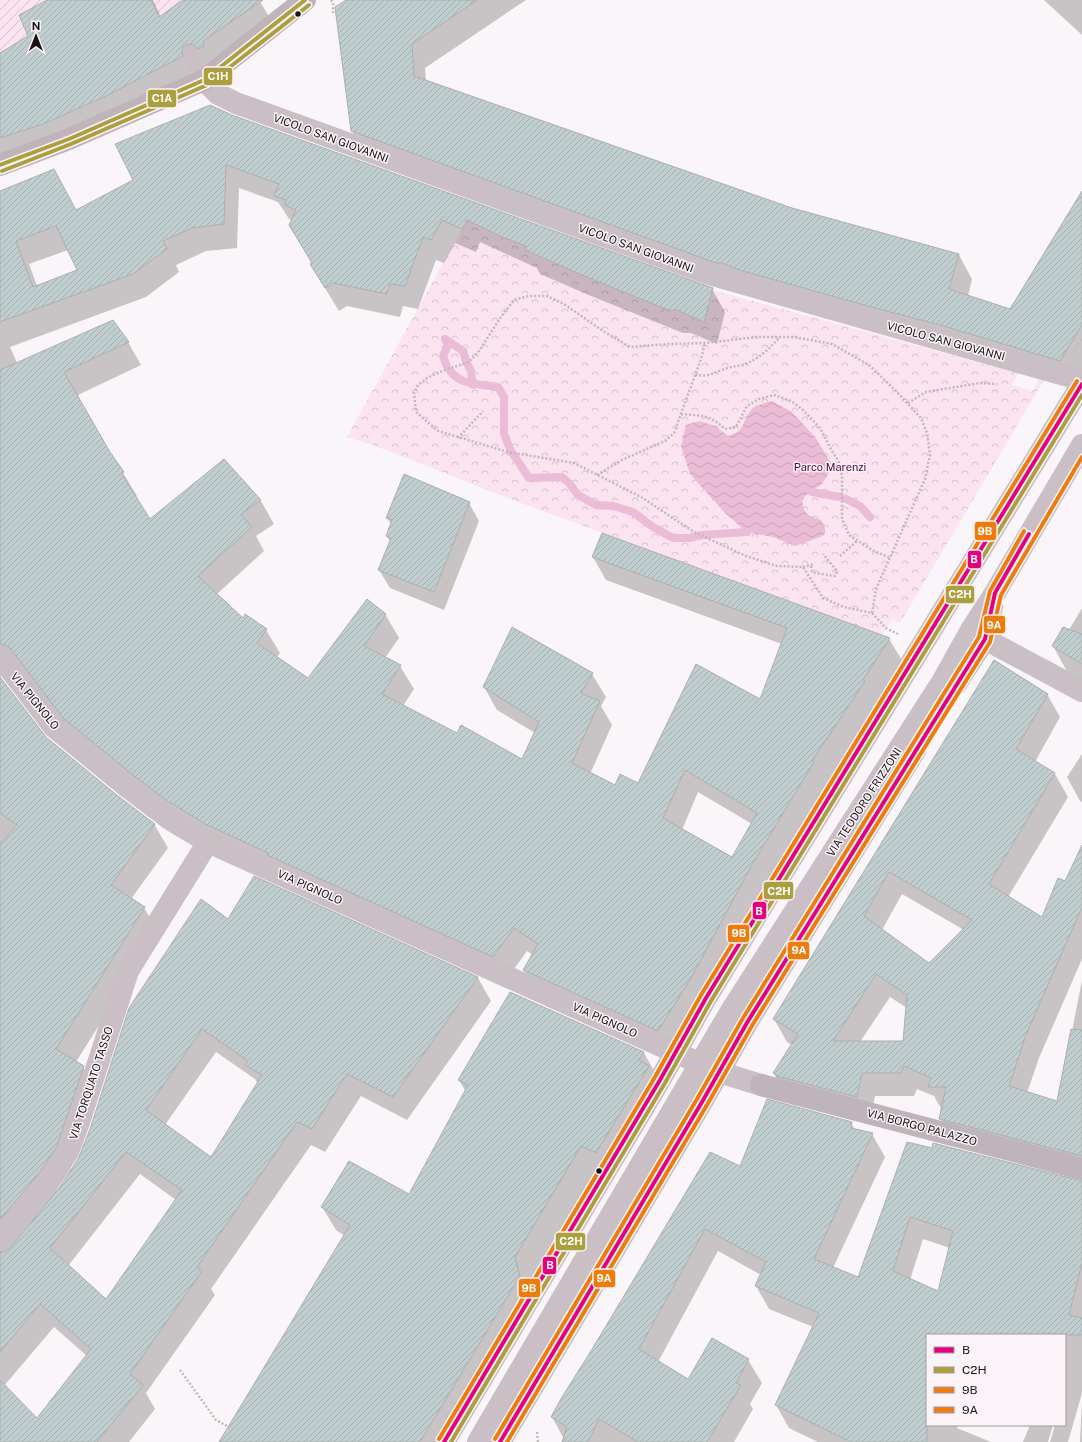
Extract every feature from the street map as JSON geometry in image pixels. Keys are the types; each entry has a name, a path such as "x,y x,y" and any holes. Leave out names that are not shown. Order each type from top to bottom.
{"street":[{"path":"0,165 69,139 204,80 305,0"},
{"name":"VICOLO SAN GIOVANNI","path":"204,80 218,94 236,103 709,274 1082,380"},
{"path":"444,1442 660,1080 672,1050 706,998 1082,384"},
{"name":"VIA TEODORO FRIZZONI","path":"694,1097 740,1016 942,682 978,634 995,593 1082,445"},
{"path":"978,634 1082,691"},
{"name":"VIA PIGNOLO","path":"0,656 54,727 126,786 171,820 208,842 710,1068 762,1085"},
{"name":"VIA TORQUATO TASSO","path":"0,1240 50,1179 68,1152 128,971 208,842"},
{"name":"VIA BORGO PALAZZO","path":"762,1085 1082,1169"},
{"path":"478,1442 694,1097"},
{"path":"500,1442 694,1097"}],"lane":[{"path":"190,52 204,80"}],"path":[{"path":"331,0 333,2 332,13"},
{"path":"814,564 803,567 777,566 746,556 694,532 641,497 574,463 508,452 438,431 416,412 414,393 418,385 432,375 469,362 479,351 514,300 529,296 547,296 564,304 603,331 630,347 705,343 757,337 794,337 832,344 869,366 908,403 921,418 927,433 930,455 924,479 876,589 872,613"},
{"path":"695,375 706,376 752,361 765,353 780,337"},
{"path":"597,475 622,460 665,441 674,433 701,359 705,343"},
{"path":"908,403 926,392 980,383 1004,384"},
{"path":"681,414 705,416 716,421 725,429 736,427 747,406 758,399 774,395 791,401 802,409 820,428 839,462 842,476 842,519 848,535 872,550 890,558"},
{"path":"458,438 483,411"},
{"path":"840,556 857,541"},
{"path":"811,566 812,572 816,574 822,573 834,576 838,571 823,554"},
{"path":"803,567 823,598 844,607 872,613 886,628 900,635"},
{"path":"180,1370 216,1420 229,1427"}],"green space":[{"path":"0,0 47,0 20,15 28,36 0,53"},
{"path":"151,0 183,0 183,5 158,16"},
{"name":"Parco Marenzi","path":"467,220 502,237 526,246 526,251 577,273 671,308 703,322 712,290 1018,373 1012,385 1033,391 1039,379 1044,380 900,623 893,619 881,635 521,503 373,445 347,437"}],"water":[{"path":"772,401 792,412 815,437 833,466 822,484 805,496 802,501 804,510 809,516 821,520 825,527 825,534 795,546 773,537 747,532 726,514 690,474 681,446 686,425 699,421 715,426 728,436 734,434 741,428 749,412 753,408"}],"building":[{"path":"47,0 151,0 159,17 183,0 263,0 203,41 204,46 198,49 194,45 187,44 183,47 183,56 108,95 43,124 0,138 0,53 28,36 19,15"},
{"path":"346,0 477,0 412,44 414,76 792,208 959,254 949,289 1010,309 1082,191 1082,325 1060,361 940,325 739,270 719,262 719,264 351,131 335,7"},
{"path":"210,105 232,115 713,288 704,322 677,310 668,310 577,273 526,250 526,246 502,237 467,220 462,229 442,220 431,240 423,237 405,286 390,284 387,294 333,283 325,288 289,225 296,210 285,205 286,200 274,196 279,184 226,165 224,224 192,228 163,241 167,249 133,274 0,322 0,191 54,169 76,210 133,180 115,144","holes":["56,226 77,270 33,287 16,241"]},
{"path":"113,320 129,342 64,372 110,452 124,472 122,474 150,519 224,459 261,500 241,514 252,527 198,576 243,618 245,614 267,629 257,643 308,678 367,599 386,614 364,646 401,665 382,694 457,733 461,725 522,759 539,722 483,687 512,627 593,673 581,693 600,701 572,763 615,785 620,774 638,783 696,664 760,699 787,628 592,557 602,533 890,638 863,680 865,681 812,761 814,762 753,863 691,978 658,1031 523,970 538,944 514,928 493,957 267,855 268,853 205,824 170,803 134,776 63,718 10,648 0,644 0,370","holes":["685,770 757,813 732,857 663,818"]},
{"path":"404,474 470,502 434,592 378,570 391,538 386,536 392,520 386,518"},
{"path":"1063,627 1082,634 1082,664 1052,646"},
{"path":"994,660 1048,694 1016,749 1055,773 989,884 1042,917 1058,878 1065,881 1082,845 1082,907 1026,1035 1009,1086 1057,1101 1071,1029 1082,1030 1082,1156 939,1119 946,1087 928,1087 931,1078 904,1066 901,1073 862,1073 857,1097 776,1076 777,1075 773,1073 798,1034 773,1019","holes":["889,872 972,920 929,963 864,916","876,974 907,995 903,1041 833,1041"]},
{"path":"0,677 46,737 155,824 111,885 145,907 56,1049 84,1066 57,1146 40,1172 0,1220 0,844 17,825 0,813"},
{"path":"254,876 478,977 393,1097 347,1074 312,1129 297,1122 197,1267 202,1271 130,1374 143,1385 97,1442 0,1442 0,1380 37,1418 91,1349 40,1304 0,1352 0,1252 5,1252 10,1248 60,1187 78,1159 90,1129 129,1008 201,899 228,919","holes":["202,1029 248,1061 245,1065 262,1075 211,1157 146,1110","126,1152 182,1190 106,1299 50,1248"]},
{"path":"510,992 644,1052 639,1060 649,1066 596,1153 581,1146 515,1257 520,1276 420,1442 219,1442 350,1225 321,1207 349,1161 409,1194 468,1085 458,1080"},
{"path":"767,1099 852,1122 851,1128 873,1133 814,1259 858,1277 907,1142 932,1148 933,1143 1082,1181 1082,1263 1069,1315 1082,1318 1082,1335 926,1334 927,1442 851,1442 775,1405 819,1313 755,1286 766,1262 705,1229 639,1349 688,1379 712,1338 749,1359 736,1383 741,1385 707,1442 638,1442 599,1419 588,1442 562,1442 567,1427 551,1417 710,1152 740,1166","holes":["910,1217 953,1231 938,1291 893,1271"]}],"waterway":[{"path":"445,339 463,351 466,361"},
{"path":"445,339 448,345 443,356 447,367"},
{"path":"468,365 471,371 473,385"},
{"path":"450,371 455,376 466,382 498,387 504,397 504,434 511,451 529,478 562,477 569,483 578,495 596,505 613,506 633,512 653,527 673,538 689,538 702,535 747,532"},
{"path":"812,492 840,497"},
{"path":"846,499 860,506 870,517"}],"transit line":[{"name":"C1A","path":"0,165 69,139 204,80 305,0"},
{"name":"C1H","path":"2,171 71,144 207,85 309,5"},
{"name":"9B","path":"439,1439 655,1077 701,995 1077,381"},
{"name":"B","path":"444,1442 660,1080 706,998 1082,384"},
{"name":"C2H","path":"451,1442 665,1083 711,1001 1082,395"},
{"name":"9A","path":"507,1442 707,1105 753,1024 990,642 1001,595 1082,457"},
{"name":"9B","path":"495,1439 697,1099 743,1018 979,637 990,591 1024,531"},
{"name":"B","path":"500,1442 702,1102 748,1021 985,639 995,593 1029,534"}]}
